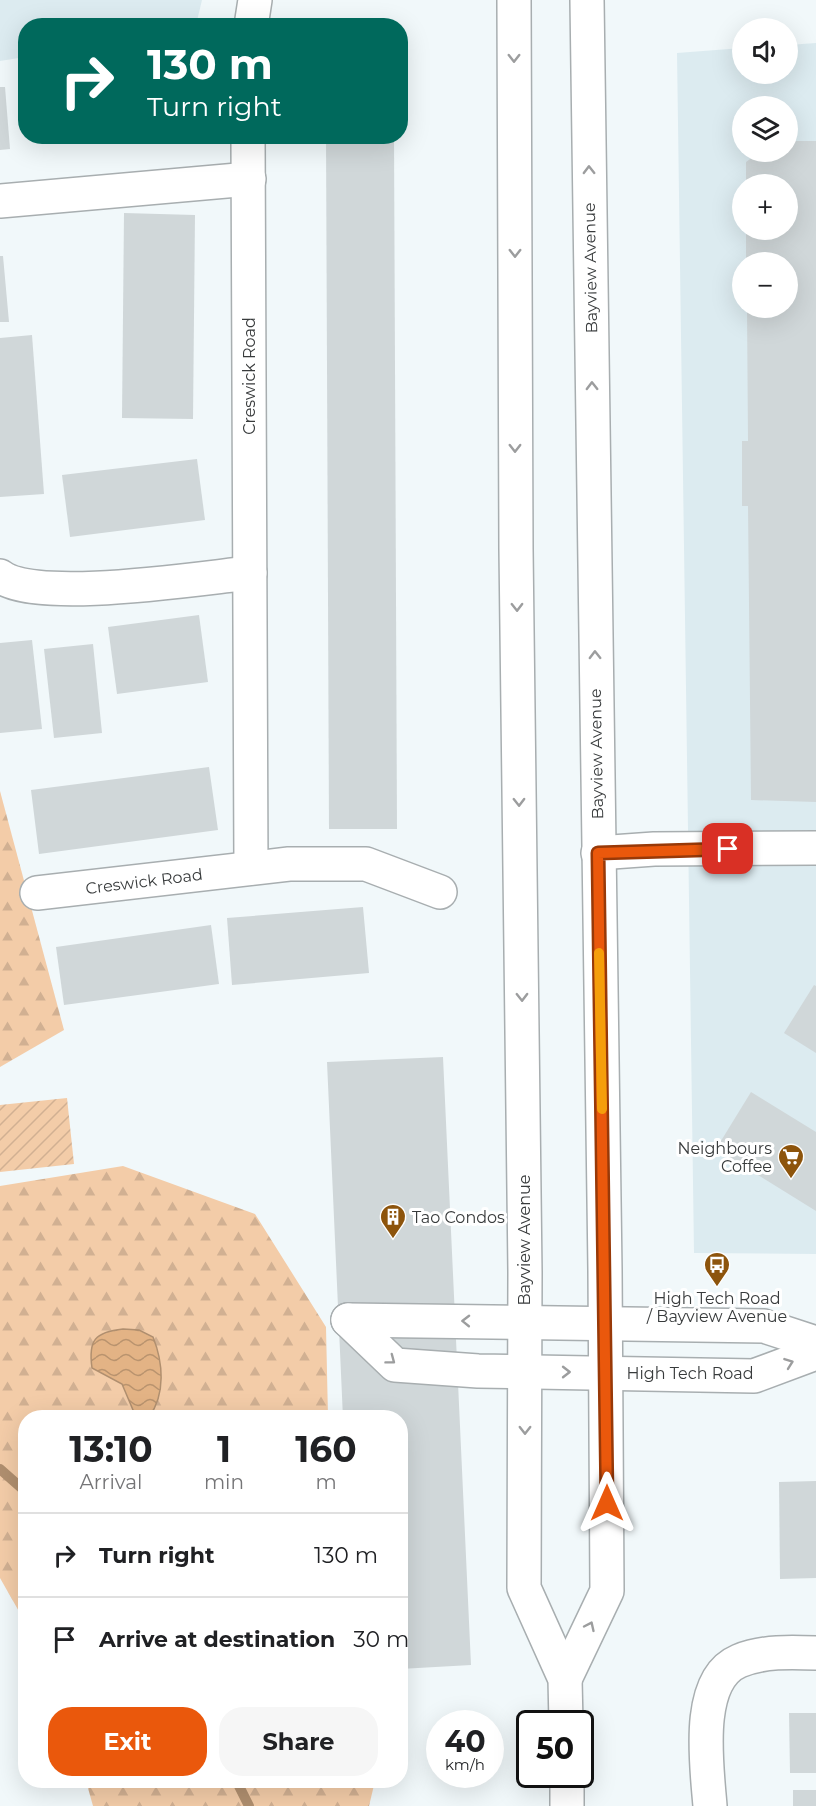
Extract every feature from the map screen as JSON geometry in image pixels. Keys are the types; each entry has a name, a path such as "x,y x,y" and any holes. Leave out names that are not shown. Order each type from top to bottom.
{"main road":[{"path":"252,18 255,0"},
{"name":"Bayview Avenue","path":"514,0 516,549 525,1321 524,1588 565,1679 566,1710"},
{"name":"Bayview Avenue","path":"565,1679 607,1591 587,0"},
{"name":"Creswick Road","path":"248,144 251,868"},
{"path":"0,201 249,179"},
{"path":"0,576 7,581 51,590 250,573"},
{"path":"598,853 654,849 816,848"},
{"name":"Creswick Road","path":"37,893 290,864 366,864 440,892"},
{"name":"High Tech Road","path":"525,1321 348,1320 395,1365 525,1372 754,1376 816,1353"},
{"path":"525,1321 764,1326 816,1343"},
{"path":"710,1806 707,1763 708,1707 718,1678 737,1662 758,1656 790,1652 816,1653"},
{"path":"567,1788 567,1806"}],"shaded area":[{"path":"0,0 202,0 198,18 18,18 18,58 0,61"},
{"path":"816,43 816,1254 694,1253 677,53 732,49 732,84 798,84 798,44"}],"green space":[{"path":"0,791 64,1030 0,1067"},
{"path":"67,1098 74,1164 0,1172 0,1105"},
{"path":"123,1166 255,1214 326,1327 328,1410 18,1410 18,1610 0,1578 0,1186"},
{"path":"88,1788 373,1788 369,1806 93,1806"}],"water":[{"path":"113,1330 139,1330 153,1337 161,1367 161,1378 158,1398 153,1410 133,1410 122,1384 92,1368 93,1344 100,1335"}],"building":[{"path":"0,87 5,87 10,149 0,150"},
{"path":"798,141 816,141 816,802 751,800 748,506 742,506 742,441 748,441 747,318 798,318 798,252 746,252 746,240 798,240 798,174 746,174 746,162 798,162"},
{"path":"326,144 394,144 397,829 329,829"},
{"path":"124,213 195,215 193,419 122,418"},
{"path":"0,256 3,256 9,322 0,322"},
{"path":"32,335 44,494 0,497 0,338"},
{"path":"197,459 205,520 70,537 62,475"},
{"path":"199,615 208,682 117,694 108,627"},
{"path":"32,640 42,729 0,733 0,643"},
{"path":"93,644 102,733 54,738 44,649"},
{"path":"209,767 218,830 39,854 31,790"},
{"path":"363,907 369,973 232,985 227,918"},
{"path":"211,925 219,984 64,1005 56,947"},
{"path":"814,985 816,986 816,1053 784,1033"},
{"name":"Tao Condos","path":"443,1057 471,1665 408,1669 408,1410 343,1410 327,1062"},
{"name":"Neighbours Coffee","path":"751,1092 816,1132 816,1211 716,1149"},
{"path":"816,1481 816,1578 780,1579 779,1482"},
{"path":"789,1713 816,1713 816,1773 790,1773"},
{"path":"793,1790 816,1790 816,1806 793,1806"}],"waterway":[{"path":"0,1469 18,1485"},
{"path":"240,1788 249,1806"}],"slow traffic":[{"path":"599,953 602,1109"}],"place":[{"name":"Neighbours Coffee","path":"791,1180"},
{"name":"Tao Condos","path":"393,1240"},
{"name":"High Tech Road / Bayview Avenue","path":"717,1288"}],"route":[{"path":"607,1503 598,853 654,849 728,849"}]}
